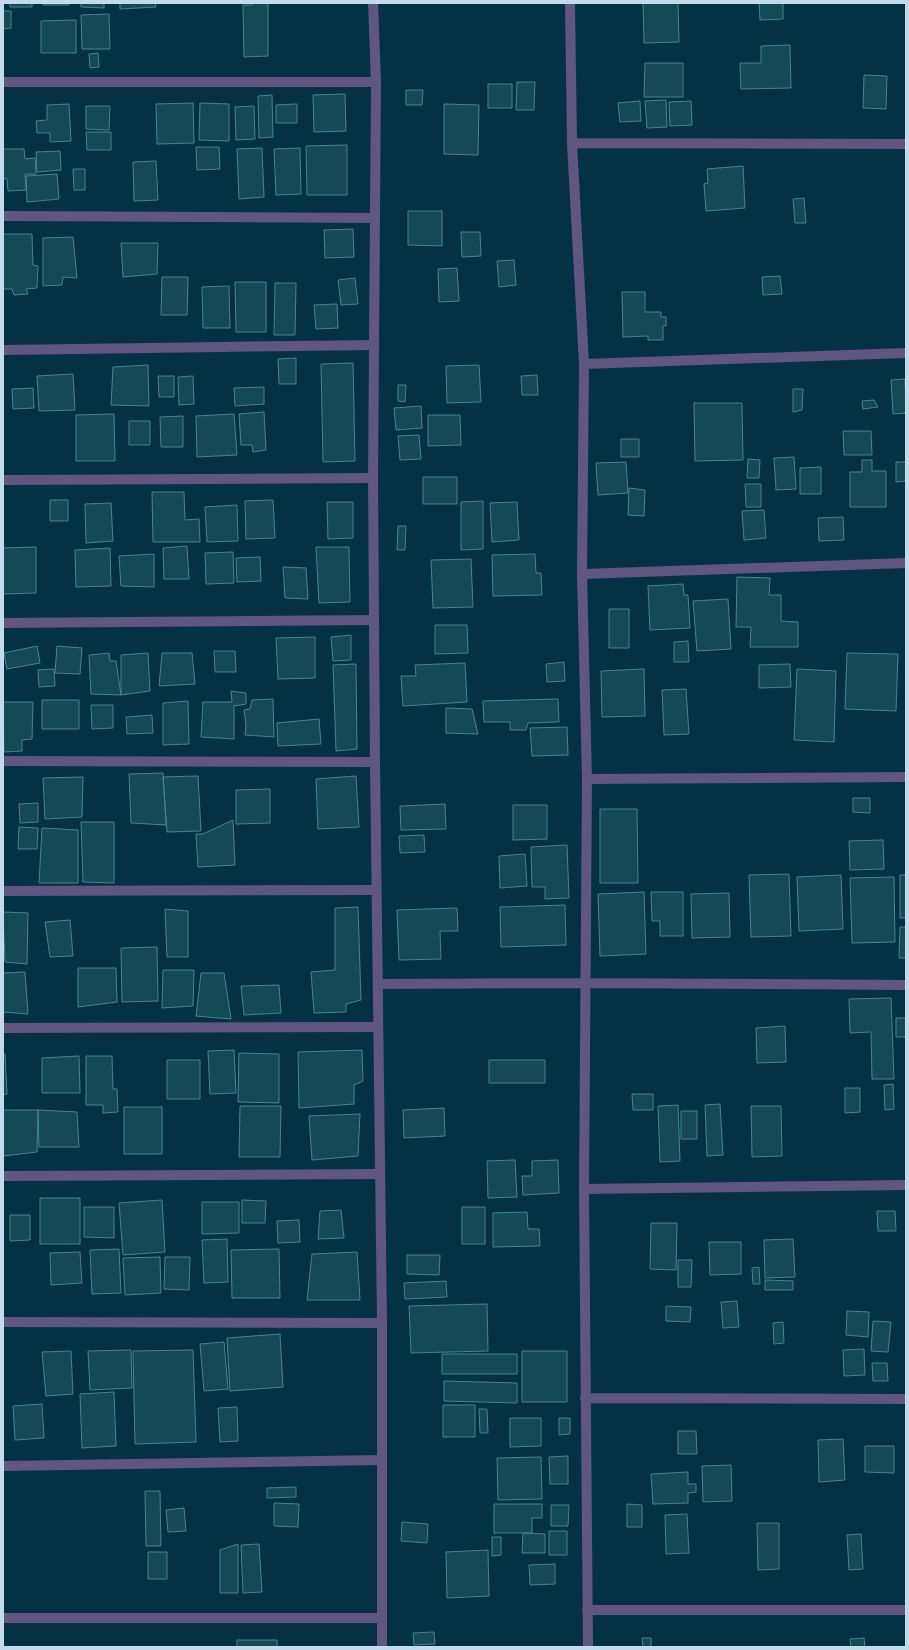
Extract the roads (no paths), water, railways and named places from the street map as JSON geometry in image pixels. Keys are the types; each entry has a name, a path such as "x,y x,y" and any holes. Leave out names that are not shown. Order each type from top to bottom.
{"street":[{"path":"374,3 376,82 373,478 374,762 382,1323 382,1647"},
{"path":"570,3 572,143 584,364 582,574 587,779 584,1189 588,1647"},
{"path":"3,82 376,82"},
{"path":"572,143 906,144"},
{"path":"3,216 375,218"},
{"path":"3,350 374,345"},
{"path":"584,364 906,353"},
{"path":"3,480 373,478"},
{"path":"582,574 906,563"},
{"path":"3,623 374,620"},
{"path":"3,761 374,762"},
{"path":"587,779 906,777"},
{"path":"3,891 376,890"},
{"path":"378,984 585,983 906,985"},
{"path":"3,1028 378,1027"},
{"path":"3,1176 380,1174"},
{"path":"584,1189 906,1185"},
{"path":"3,1322 382,1323"},
{"path":"585,1398 906,1399"},
{"path":"3,1466 382,1460"},
{"path":"587,1610 906,1610"},
{"path":"3,1618 382,1618"}]}
